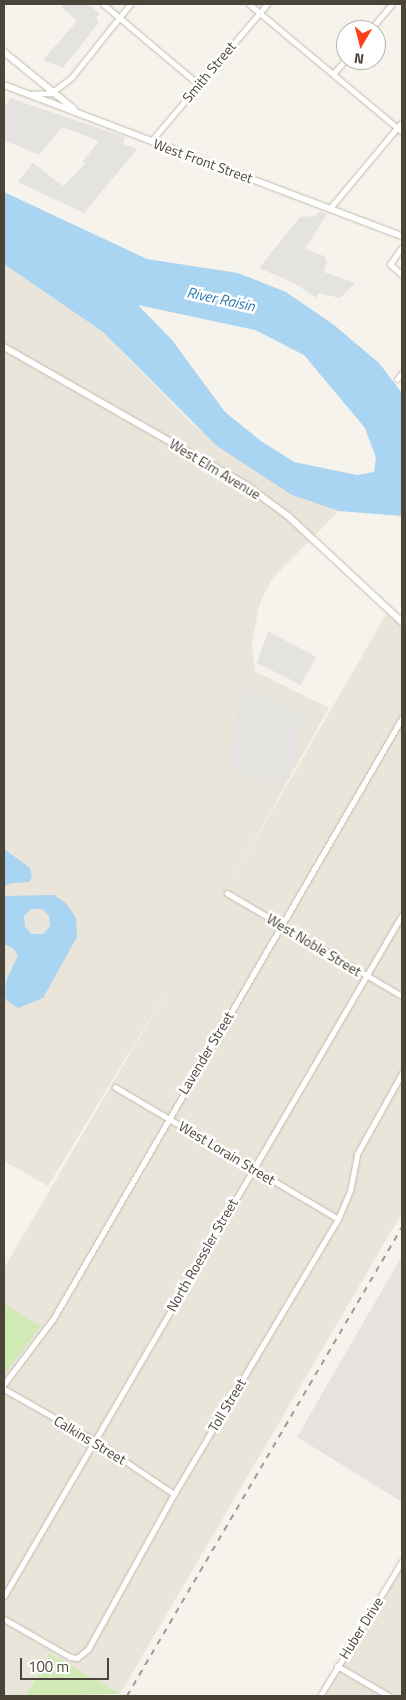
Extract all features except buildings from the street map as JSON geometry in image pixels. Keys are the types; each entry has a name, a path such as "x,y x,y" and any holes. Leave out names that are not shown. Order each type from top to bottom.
{"street":[{"path":"103,4 198,84"},
{"path":"27,94 51,93 70,78 130,4"},
{"path":"249,4 400,130"},
{"name":"Smith Street","path":"151,141 266,4"},
{"path":"378,20 392,4"},
{"path":"4,52 51,93 77,112"},
{"path":"333,74 336,70"},
{"name":"West Front Street","path":"4,85 402,236"},
{"path":"330,208 400,130 402,122"},
{"path":"402,247 390,264 402,275"},
{"name":"West Elm Avenue","path":"4,347 246,485 288,516 402,622"},
{"path":"397,379 402,373"},
{"name":"Lavender Street","path":"4,1384 53,1319 167,1118 282,926 402,718"},
{"name":"West Noble Street","path":"227,893 402,996"},
{"name":"North Roessler Street","path":"4,1596 402,914"},
{"name":"Toll Street","path":"4,1619 70,1657 82,1654 174,1494 338,1219 350,1191 357,1154 402,1073"},
{"name":"West Lorain Street","path":"115,1087 338,1219"},
{"name":"Calkins Street","path":"4,1389 95,1441 174,1494"},
{"name":"Huber Drive","path":"320,1696 402,1560"},
{"path":"337,1666 388,1696"}],"shaded area":[{"path":"65,4 88,4 100,14 96,18 99,22 63,68 43,60 77,21 62,7"},
{"path":"10,98 125,137 123,144 137,149 84,213 18,182 33,163 63,186 85,164 83,161 99,141 62,127 39,155 4,140 4,108"},
{"path":"320,211 327,214 305,249 324,256 327,261 324,272 355,283 340,298 318,293 316,298 294,283 259,268 300,217 315,216"},
{"path":"4,264 103,332 193,425 292,495 339,511 273,578 260,602 252,642 255,671 329,708 229,885 387,613 402,627 402,1213 120,1694 49,1653 26,1696 4,1696 4,1268 172,982 48,1186 4,1161"},
{"path":"268,631 316,657 301,685 257,663"},
{"path":"246,687 306,717 299,731 295,762 281,787 228,769 237,708"},
{"path":"402,1256 402,1502 297,1437"},
{"path":"402,1559 402,1696 321,1696"}],"green space":[{"path":"4,1304 41,1326 4,1375"},
{"path":"49,1653 120,1694 26,1696"}],"water":[{"name":"River Raisin","path":"4,192 147,259 238,273 286,292 334,325 379,363 402,393 402,516 339,511 292,495 217,446 103,332 4,264","holes":["138,305 255,330 304,355 365,428 376,458 374,472 357,475 294,462 261,441 225,412 172,340"]},
{"path":"4,849 30,868 32,878 29,882 11,883 4,887"},
{"path":"54,895 66,903 76,918 77,937 43,998 18,1008 6,1000 5,994 6,981 18,955 13,948 4,944 4,896","holes":["31,909 42,909 49,916 50,926 43,934 32,934 25,927 24,916"]}],"railway":[{"path":"127,1696 402,1227"}]}
